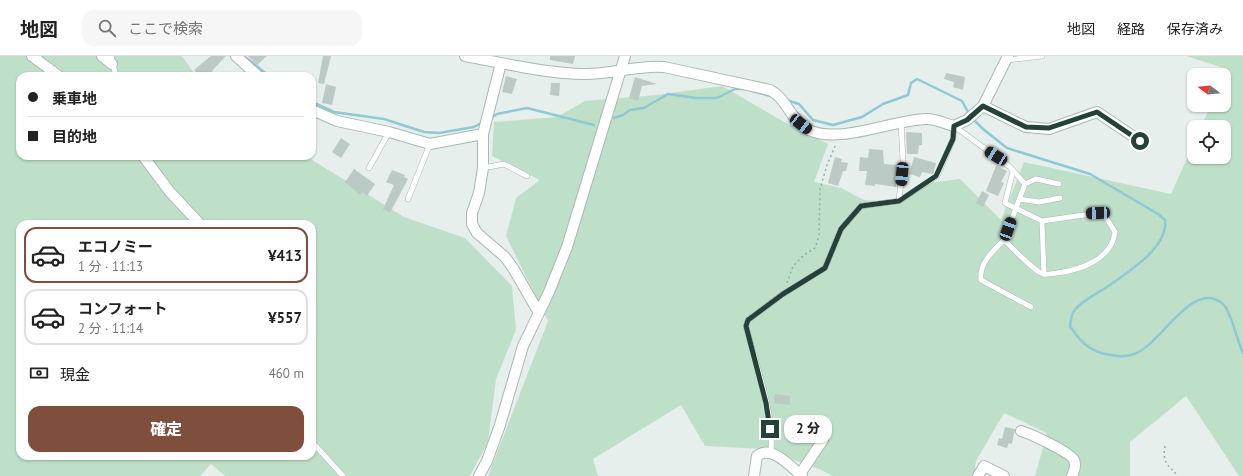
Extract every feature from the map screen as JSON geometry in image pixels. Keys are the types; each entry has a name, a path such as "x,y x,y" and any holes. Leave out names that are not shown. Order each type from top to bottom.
{"street":[{"path":"32,56 54,72"},
{"path":"102,56 112,60"},
{"path":"236,56 254,72"},
{"path":"465,56 540,70 582,74 600,74 648,66 664,67 770,90 780,95 794,118 808,130 840,135 901,122 929,119 954,126 967,120 983,106 1007,58"},
{"path":"479,476 487,461 500,425 523,346 549,292 567,247 625,56"},
{"path":"501,63 483,134 483,168 479,193 472,213 472,224 477,233 505,257 539,313"},
{"path":"983,106 1026,127 1049,128 1097,112 1140,141"},
{"path":"316,112 337,121 389,132 430,144 483,134"},
{"path":"146,160 170,192 196,220"},
{"path":"1021,431 1035,436 1070,455 1074,460 1075,465 1072,476"},
{"path":"754,476 757,456 762,452 771,452 801,475 823,440"},
{"path":"978,476 984,466 1004,476"}],"lane":[{"path":"1007,58 1042,56"},
{"path":"112,60 115,72"},
{"path":"899,201 903,161 901,122"},
{"path":"954,126 996,156 1013,171 1024,184"},
{"path":"771,452 772,441 766,403 746,326 751,317 783,294 825,268 841,229 861,206 899,201 936,176 953,139 954,126"},
{"path":"369,168 389,132"},
{"path":"408,199 430,144"},
{"path":"483,168 504,164 527,176"},
{"path":"1004,240 1036,270 1044,274 1073,271 1085,267 1105,253 1114,241 1115,232 1107,219 1098,213 1042,221 1016,207 1005,203 1013,171"},
{"path":"1031,307 981,280 980,273 988,257 1004,240 1024,184 1036,179 1059,184"},
{"path":"1019,199 1039,202 1060,198"},
{"path":"1042,221 1044,274"},
{"path":"316,446 343,476"}],"path":[{"path":"783,294 793,266 804,255 815,248 819,236 820,189 827,164 840,135"},
{"path":"1165,446 1163,456 1165,462 1178,476"}],"green space":[{"path":"0,56 182,56 193,72 16,72 16,160 312,160 404,217 465,238 512,286 516,330 496,379 488,442 470,476 225,476 211,464 200,476 0,476"},
{"path":"1186,56 1243,56 1243,476 1239,476 1186,396 1130,442 1130,476 1035,476 1047,433 1004,413 976,461 974,476 833,476 819,469 763,449 705,446 681,405 593,459 598,476 488,476 548,321 506,236 516,198 540,180 492,156 494,122 557,117 585,101 656,95 722,86 786,123 828,144 814,182 841,188 864,200 899,203 928,183 960,179 1001,220 1024,162 1171,194 1187,159 1187,164 1231,164 1231,120 1204,120 1208,112 1231,112 1231,68 1224,68"}],"building":[{"path":"211,56 226,56 213,72 196,72 194,70"},
{"path":"248,56 267,56 257,65"},
{"path":"323,56 331,56 324,84 318,83"},
{"path":"550,56 575,56 573,64 550,60"},
{"path":"946,73 965,77 963,90 953,87 954,82 944,79"},
{"path":"506,76 517,79 512,94 502,92"},
{"path":"635,77 657,84 642,86 638,101 629,98"},
{"path":"551,83 560,83 559,96 550,95"},
{"path":"326,84 336,87 332,105 322,103"},
{"path":"906,132 922,133 922,145 919,145 918,154 907,154"},
{"path":"341,138 350,144 341,158 332,152"},
{"path":"869,149 883,150 884,164 898,165 896,187 875,184 875,186 865,185 867,171 859,171 860,157 868,158"},
{"path":"835,157 842,159 841,162 848,163 846,171 843,171 838,186 828,183"},
{"path":"914,157 936,163 933,174 922,172 920,177 909,174"},
{"path":"996,166 1007,171 1001,182 1004,183 998,196 986,191"},
{"path":"354,169 375,184 367,196 362,192 360,195 345,182"},
{"path":"392,170 405,175 404,177 408,179 390,213 383,209 394,185 386,182"},
{"path":"982,191 989,195 983,207 976,203"},
{"path":"775,394 790,396 790,405 774,403"},
{"path":"1005,427 1015,429 1012,444 1009,443 1007,448 997,445 999,438 1002,439"}],"waterway":[{"path":"245,57 264,72"},
{"path":"786,100 799,104 813,120 833,125 862,117 883,104 908,95 911,83 917,79 962,101 969,114"},
{"path":"614,118 623,115 630,110 644,108 668,94 696,98 717,98 735,89 745,89"},
{"path":"752,91 774,97"},
{"path":"316,104 334,112 384,119 424,132 439,133 474,127 483,122"},
{"path":"491,118 497,114 527,108 594,125"},
{"path":"972,118 1007,148 1090,174 1158,214 1165,220 1164,230 1160,241 1144,260 1123,276 1083,302 1074,311 1070,326 1084,344 1105,354 1116,356 1134,354 1144,349 1176,316 1188,306 1199,300 1211,298 1225,306 1231,318 1243,353"}],"route":[{"path":"770,429 766,403 746,326 748,320 783,294 805,282 825,268 841,229 854,212 861,206 899,201 936,176 953,139 954,126 967,120 983,106 1026,127 1049,128 1097,112 1140,141"}]}
